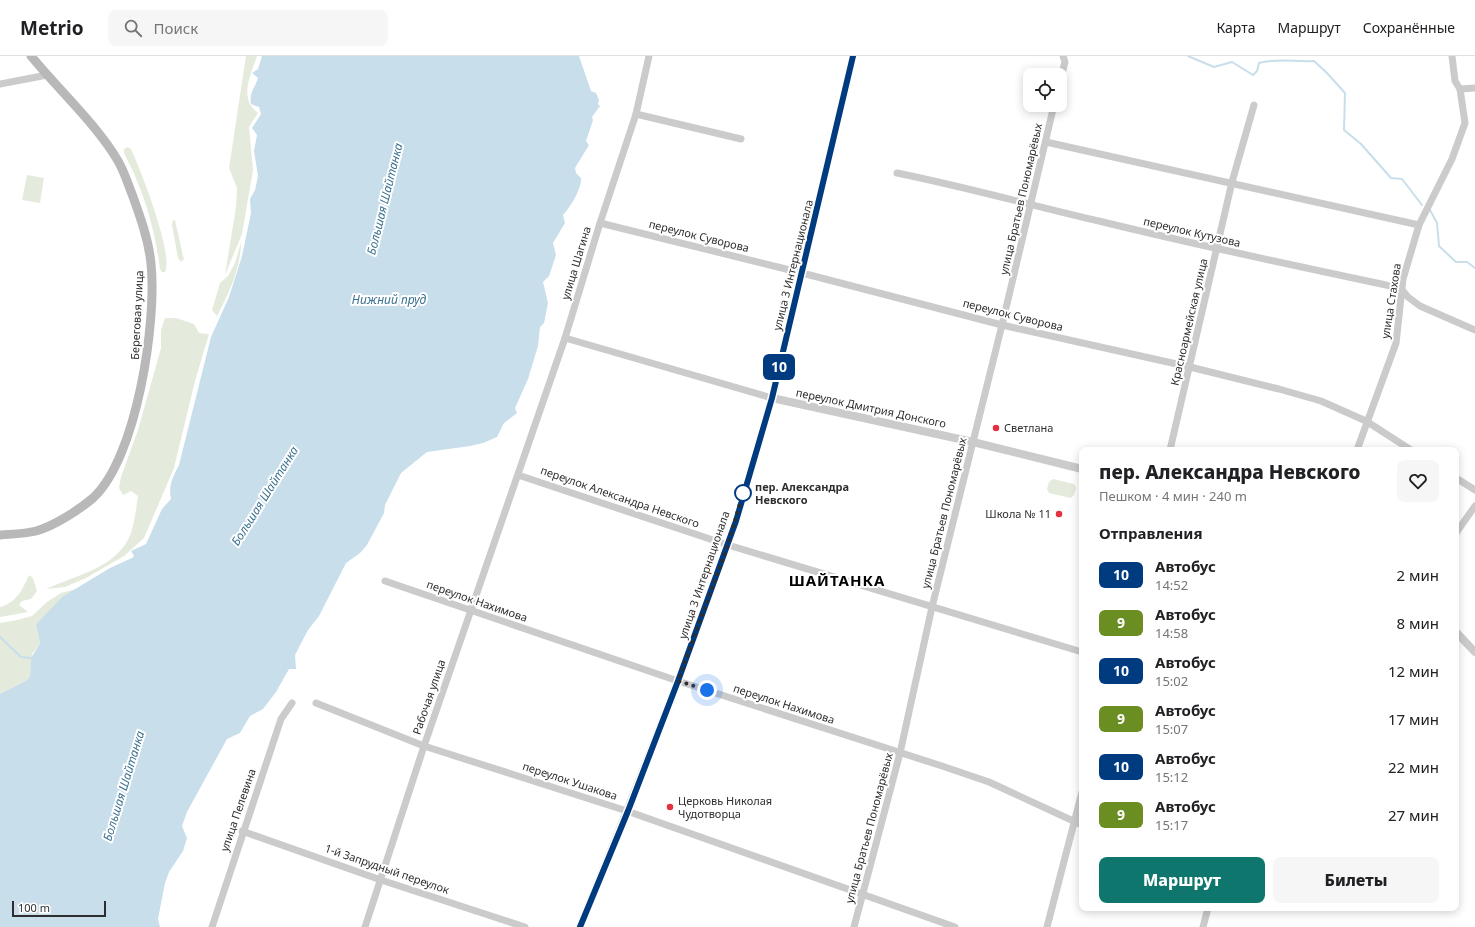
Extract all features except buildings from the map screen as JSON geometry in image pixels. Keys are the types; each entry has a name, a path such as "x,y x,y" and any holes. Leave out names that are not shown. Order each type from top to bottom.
{"main road":[{"name":"Береговая улица","path":"0,535 37,531 72,514 94,497 108,479 120,456 145,372 153,284 151,262 132,194 118,161 91,125 31,56"}],"street":[{"name":"улица Шагина","path":"518,475 565,338 600,223 636,114 649,56"},
{"name":"улица 3 Интернационала","path":"580,927 628,811 728,545 772,398 853,56"},
{"path":"1063,56 1065,62 1064,68"},
{"name":"улица Стахова","path":"1358,447 1366,421 1396,343 1402,290 1410,250 1419,225 1452,158 1465,123 1460,88 1455,81 1452,56"},
{"path":"0,84 47,75"},
{"path":"1460,88 1475,88"},
{"name":"Красноармейская улица","path":"1171,447 1232,182 1254,105"},
{"name":"улица Братьев Пономарёвых","path":"854,927 900,754 932,607 1002,325 1052,112"},
{"path":"636,114 741,139"},
{"path":"1046,142 1232,182 1419,225"},
{"name":"переулок Кутузова","path":"896,173 954,185 1216,250 1386,285 1402,290 1408,297 1420,306 1475,330"},
{"name":"переулок Суворова","path":"600,223 802,272 1002,325 1190,367 1321,401 1366,421 1407,447"},
{"name":"переулок Дмитрия Донского","path":"565,338 772,398 973,442 1079,468"},
{"name":"переулок Александра Невского","path":"518,475 728,545 1079,651"},
{"name":"Рабочая улица","path":"366,927 424,746 518,475"},
{"path":"1459,480 1475,490"},
{"path":"1459,529 1475,506"},
{"name":"переулок Нахимова","path":"385,581 678,681 988,782 1079,824"},
{"path":"1459,635 1475,652"},
{"name":"улица Пелевина","path":"212,927 242,831 281,720 292,703"},
{"name":"переулок Ушакова","path":"316,703 424,746 628,811 863,896 905,908 955,927"},
{"path":"1046,927 1079,803"},
{"name":"1-й Запрудный переулок","path":"242,831 381,880 525,927"},
{"path":"1203,927 1207,911"}],"green space":[{"path":"246,56 257,56 249,78 247,93 252,107 258,113 249,127 253,170 242,234 225,275 236,207 237,188 229,168"},
{"path":"128,147 131,149 141,174 161,231 165,248 165,272 162,272 160,269 155,239 147,209 137,181 124,153 124,149"},
{"path":"27,175 44,178 40,203 22,200"},
{"path":"173,220 175,220 184,259 181,262 178,258 172,225"},
{"path":"241,242 237,271 217,316 212,310 220,283 228,276 235,263"},
{"path":"165,318 176,318 194,324 199,333 209,334 195,381 174,468 144,538 124,556 86,578 65,587 46,589 95,569 106,562 116,555 125,545 131,533 138,496 131,491 123,495 119,488 121,477 138,430 161,348 161,330"},
{"path":"1053,479 1074,484 1076,488 1074,495 1071,498 1049,493 1047,489 1049,482"},
{"path":"29,575 33,578 37,591 31,599 22,601 19,605 28,612 0,617 0,607 15,599"},
{"path":"76,589 62,597 36,625 40,643 32,654 30,676 27,680 0,694 0,623 32,616 47,602 61,593"}],"water":[{"name":"Нижний пруд","path":"262,56 579,56 591,91 596,93 599,100 598,104 600,106 592,117 593,120 586,141 589,145 575,168 576,173 581,178 580,187 569,208 563,215 565,223 553,243 556,255 549,276 543,282 548,303 544,323 540,327 538,346 528,379 515,408 517,413 504,423 497,437 483,443 470,446 427,452 401,473 385,505 384,513 367,545 360,553 346,563 319,616 308,630 295,655 296,669 289,669 276,692 263,709 250,716 240,733 227,739 187,812 182,826 187,838 183,851 169,872 165,883 158,919 160,927 0,927 0,694 27,680 30,676 31,658 40,643 36,625 39,621 62,597 110,568 132,558 134,556 131,551 146,544 162,509 171,499 170,489 173,477 179,465 211,337 229,297 242,256 251,213 250,199 255,190 258,176 254,151 257,135 252,128 261,114 259,107 251,104 252,93 258,78 252,73 258,69"}],"waterway":[{"path":"1188,56 1214,67 1232,62 1253,75 1257,71 1259,63 1279,60 1314,61 1345,93 1344,130 1361,144 1391,178 1402,179 1422,205"},
{"path":"1430,210 1437,223 1439,246 1456,262 1467,262 1475,268"},
{"path":"0,637 21,657 31,658"}],"bus line":[{"name":"10","path":"580,927 628,811 678,681 736,521 772,398 829,163 853,56"}],"place":[{"name":"Светлана","path":"996,428"},
{"name":"пер. Александра Невского","path":"743,493"},
{"name":"Школа № 11","path":"1059,514"},
{"name":"Церковь Николая Чудотворца","path":"670,807"}],"district":[{"name":"ШАЙТАНКА","path":"837,581"}],"route":[{"path":"707,690 678,681 728,545 743,493"}],"water label":[{"name":"Большая Шайтанка","path":"385,199"},
{"name":"Большая Шайтанка","path":"265,496"},
{"name":"Большая Шайтанка","path":"124,786"}]}
